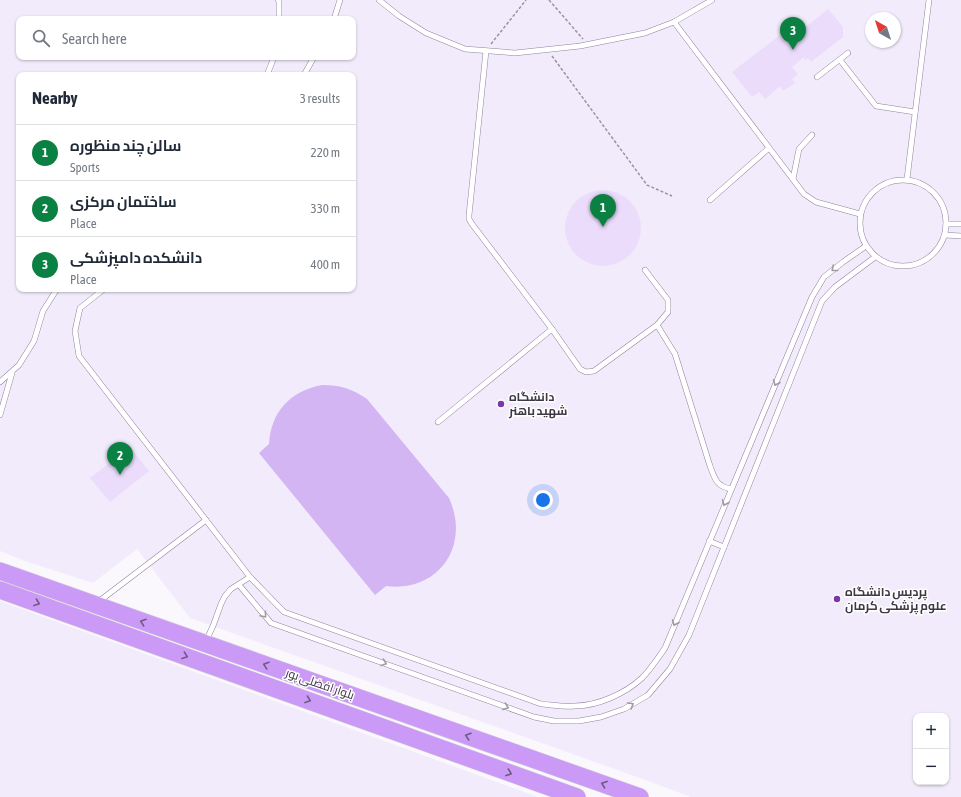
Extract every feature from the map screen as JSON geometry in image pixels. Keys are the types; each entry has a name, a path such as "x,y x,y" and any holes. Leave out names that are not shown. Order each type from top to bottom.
{"highway":[{"name":"بلوار افضلی پور","path":"0,571 640,797"},
{"name":"بلوار افضلی پور","path":"0,590 577,797"}],"lane":[{"path":"278,0 279,16"},
{"path":"335,16 340,0"},
{"path":"380,0 399,16 426,33 465,49 515,53 588,45 645,33 674,22 712,0"},
{"path":"907,179 929,0"},
{"path":"674,22 804,194 816,202 860,214"},
{"path":"486,51 469,219 552,329 580,369 586,372 594,371 657,325 668,312 668,300 645,270"},
{"path":"817,77 848,53"},
{"path":"268,72 273,60"},
{"path":"306,72 312,60"},
{"path":"840,60 876,106 915,112"},
{"path":"793,179 799,149 812,135"},
{"path":"710,200 769,148"},
{"path":"907,179 920,182 931,189 939,199 945,211 946,224 945,235 938,248 928,258 916,264 902,266 888,264 875,257 866,246 861,236 859,225 860,214 866,199 877,188 891,181 907,179"},
{"path":"946,224 961,224"},
{"path":"945,235 961,236"},
{"path":"100,292 80,308 75,331 79,356 250,577 284,612 541,704 576,706 598,704 622,692 642,678 665,648 812,297 824,277 866,246"},
{"path":"239,585 271,623 534,717 554,721 578,721 601,717 624,709 648,695 670,669 689,634 822,301 835,287 875,257"},
{"path":"0,383 19,366 34,341 43,311 55,292"},
{"path":"657,325 675,354 716,482 724,488 731,489"},
{"path":"438,422 552,329"},
{"path":"0,415 12,372"},
{"path":"94,605 206,520"},
{"path":"710,541 724,547"},
{"path":"205,643 225,596 232,589 250,577"}],"path":[{"path":"486,51 526,0"},
{"path":"549,0 588,45"},
{"path":"547,50 647,185 672,196"}],"shaded area":[{"name":"دانشگاه شهید باهنر","path":"0,0 961,0 961,797 691,797 190,618 137,549 93,583 25,561 0,551"},
{"path":"322,385 346,388 367,399 449,498 455,516 456,533 452,549 445,563 435,574 421,582 405,586 386,586 375,595 259,453 269,444 274,422 284,405 300,392"},
{"path":"0,601 538,797 0,797"}],"building":[{"path":"828,9 843,27 843,37 811,62 808,58 805,60 804,57 792,67 798,74 792,79 795,83 783,91 780,86 765,99 759,92 752,97 732,72 780,35 786,43"},
{"path":"596,190 610,190 624,196 635,207 641,221 641,235 638,243 630,255 624,260 610,266 596,266 582,260 571,249 565,235 565,221 571,207 582,196"},
{"path":"130,447 149,471 110,502 90,478"}],"place":[{"name":"دانشکده دامپزشکی","path":"793,50"},
{"name":"سالن چند منظوره","path":"603,227"},
{"name":"دانشگاه شهید باهنر","path":"501,404"},
{"name":"ساختمان مرکزی","path":"120,475"},
{"name":"پردیس دانشگاه علوم پزشکی کرمان","path":"837,599"}]}
